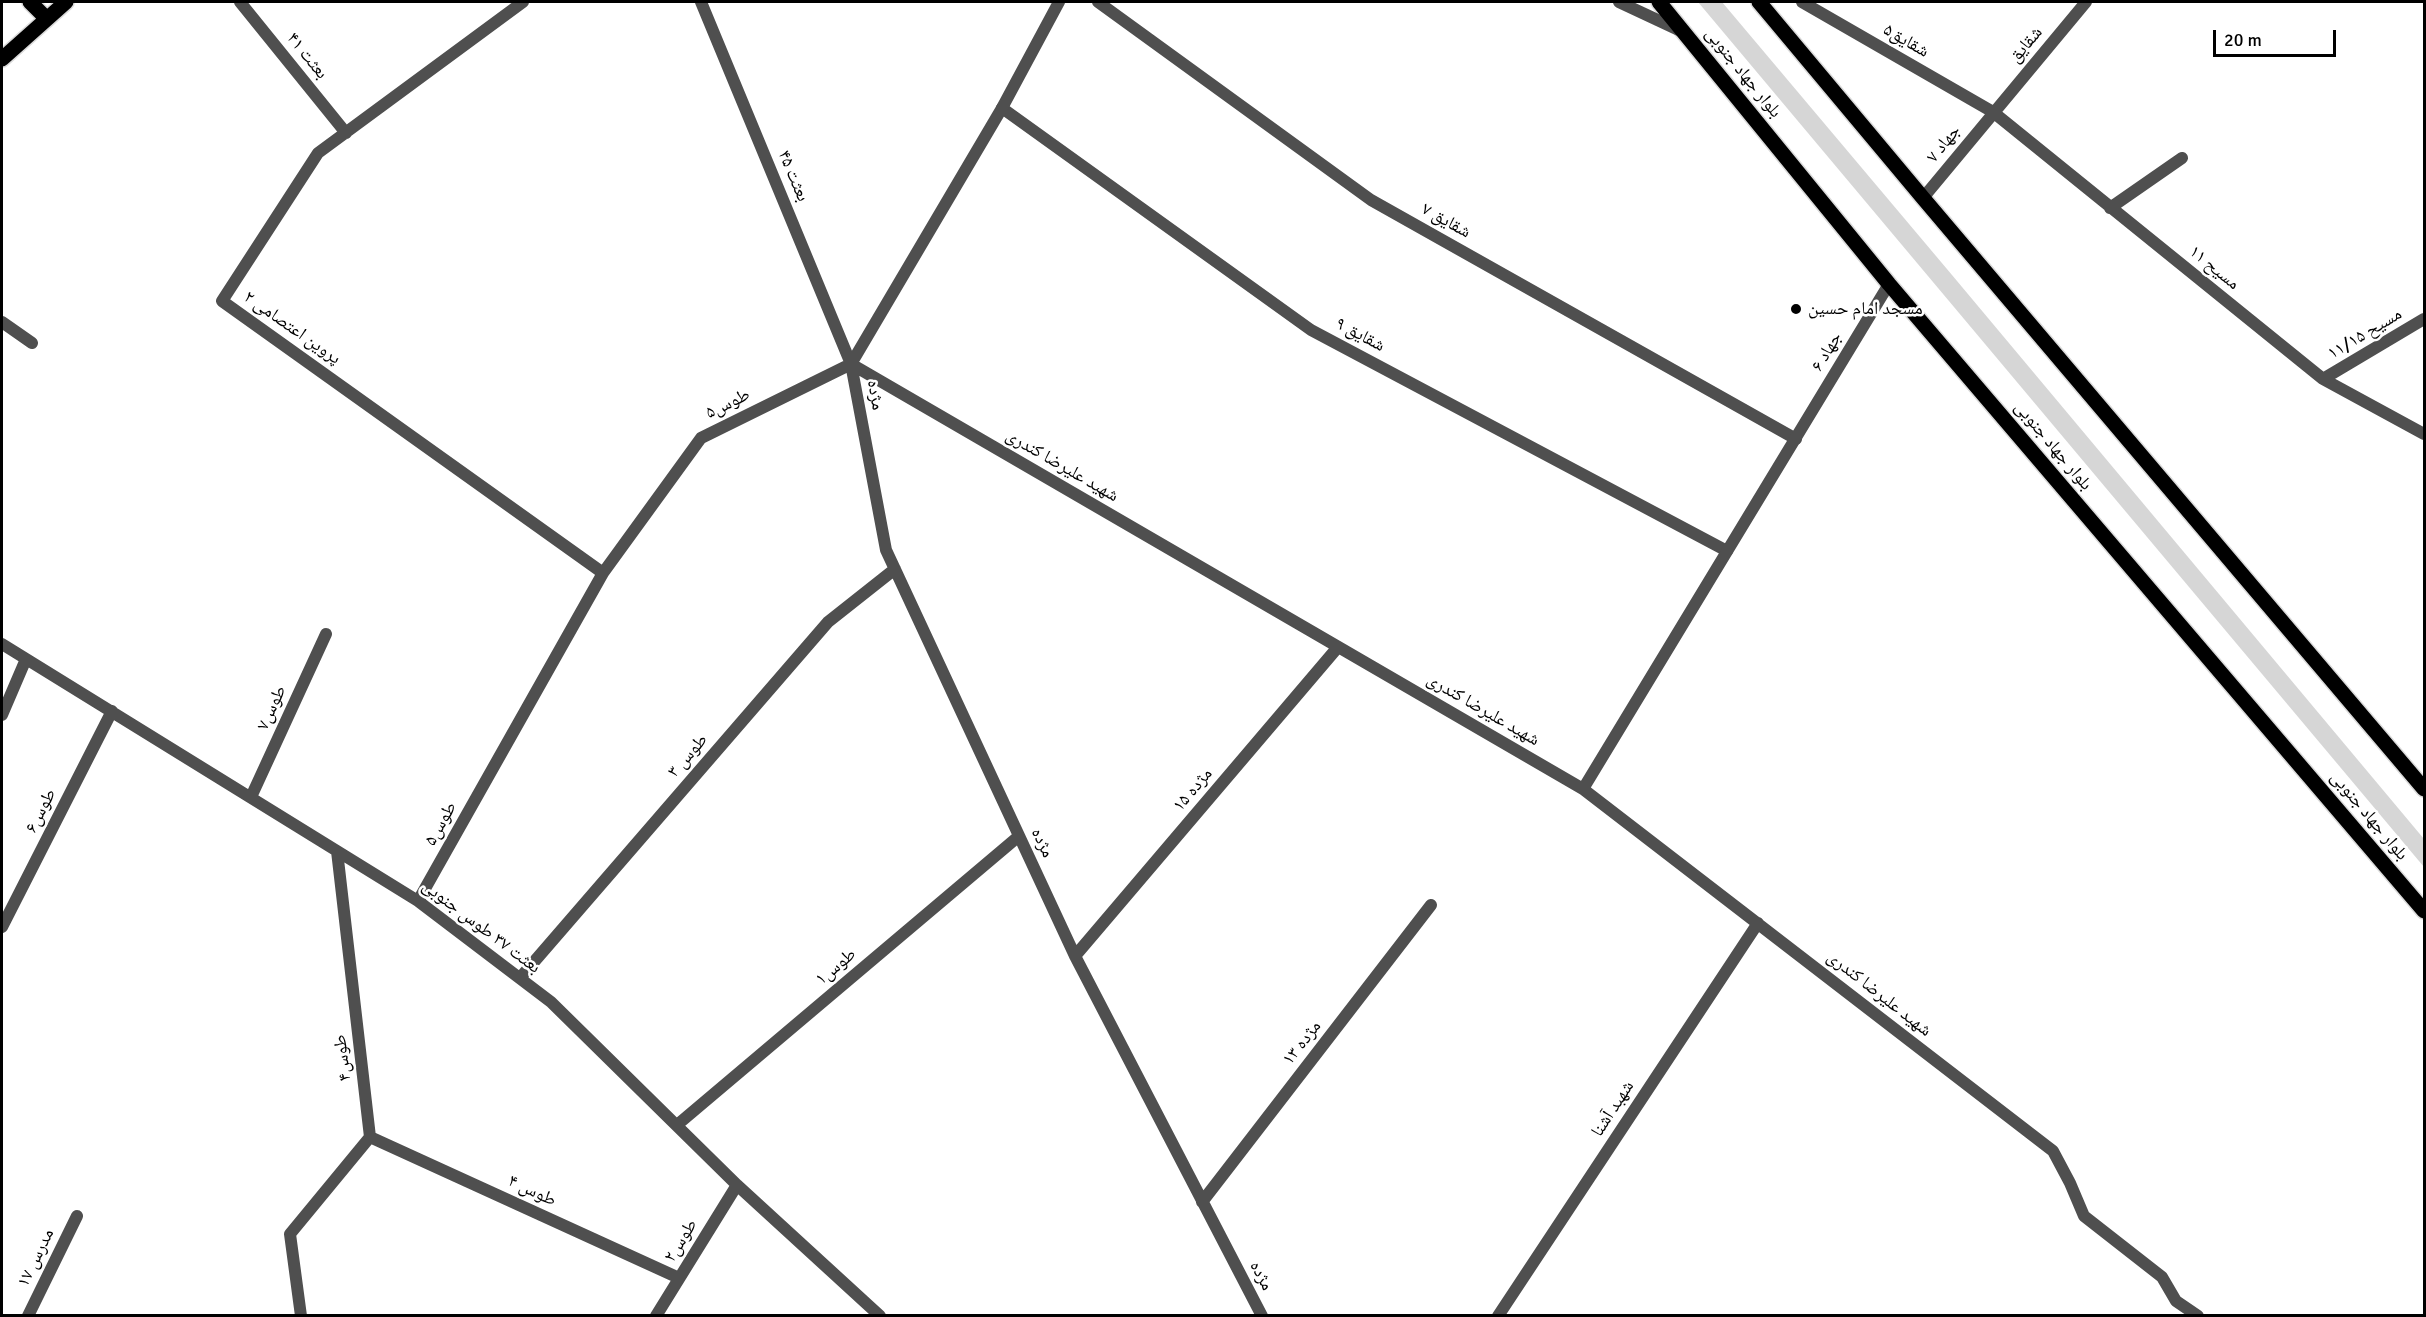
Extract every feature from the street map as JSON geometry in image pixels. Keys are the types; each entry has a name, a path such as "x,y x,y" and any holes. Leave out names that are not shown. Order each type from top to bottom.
{"main road":[{"path":"30,2 46,18"},
{"path":"2,59 66,2"},
{"name":"بلوار جهاد جنوبی","path":"1659,2 1889,284 2424,911"},
{"path":"1759,2 2424,789"}],"street":[{"name":"بعثت ۴۱","path":"240,2 346,132"},
{"name":"پروین اعتصامی ۲","path":"523,2 318,153 222,301 603,573"},
{"name":"بعثت ۴۵","path":"701,2 851,364"},
{"path":"851,364 1002,108 1059,2"},
{"name":"شقایق ۷","path":"1098,2 1371,200 1796,439"},
{"path":"1619,2 1685,33"},
{"name":"شقایق۵","path":"1802,2 1993,112"},
{"name":"شقایق","path":"1993,112 2086,2"},
{"name":"شقایق ۹","path":"1002,108 1311,330 1727,551"},
{"name":"جهاد ۷","path":"1923,198 1993,112"},
{"name":"مسیح ۱۱","path":"1993,112 2323,379 2424,434"},
{"path":"2110,208 2182,158"},
{"name":"جهاد ۶","path":"1583,789 1889,284"},
{"name":"مسیح ۱۱/۱۵","path":"2323,379 2424,319"},
{"path":"2,322 32,343"},
{"name":"مژده","path":"851,364 886,550 1075,956 1262,1316"},
{"name":"طوس۵","path":"418,901 603,573 701,438 851,364"},
{"name":"شهید علیرضا کندری","path":"851,364 1583,789 2053,1151 2084,1216 2162,1277 2176,1301 2198,1316"},
{"name":"طوس ۳","path":"520,978 828,622 895,569"},
{"name":"طوس۷","path":"250,797 326,634"},
{"name":"بعثت ۳۷ طوس جنوبی","path":"2,644 418,901 520,978 551,1002 737,1185 880,1316"},
{"name":"مژده ۱۵","path":"1075,956 1338,647"},
{"path":"2,715 26,659"},
{"name":"طوس۶","path":"2,927 112,711"},
{"name":"طوس۱","path":"677,1125 1019,836"},
{"name":"طوس۴","path":"337,851 370,1137"},
{"name":"مژده ۱۳","path":"1202,1202 1431,905"},
{"name":"شهبد آشنا","path":"1498,1316 1758,923"},
{"path":"301,1316 290,1234 370,1137"},
{"name":"طوس ۴","path":"370,1137 679,1278"},
{"name":"طوس۲","path":"656,1316 737,1185"},
{"name":"مدرس ۱۷","path":"28,1316 77,1216"}],"shaded area":[{"path":"1698,2 1722,2 1952,275 2424,839 2424,867"}],"place":[{"name":"مسجد امام حسین","path":"1796,309"}]}
